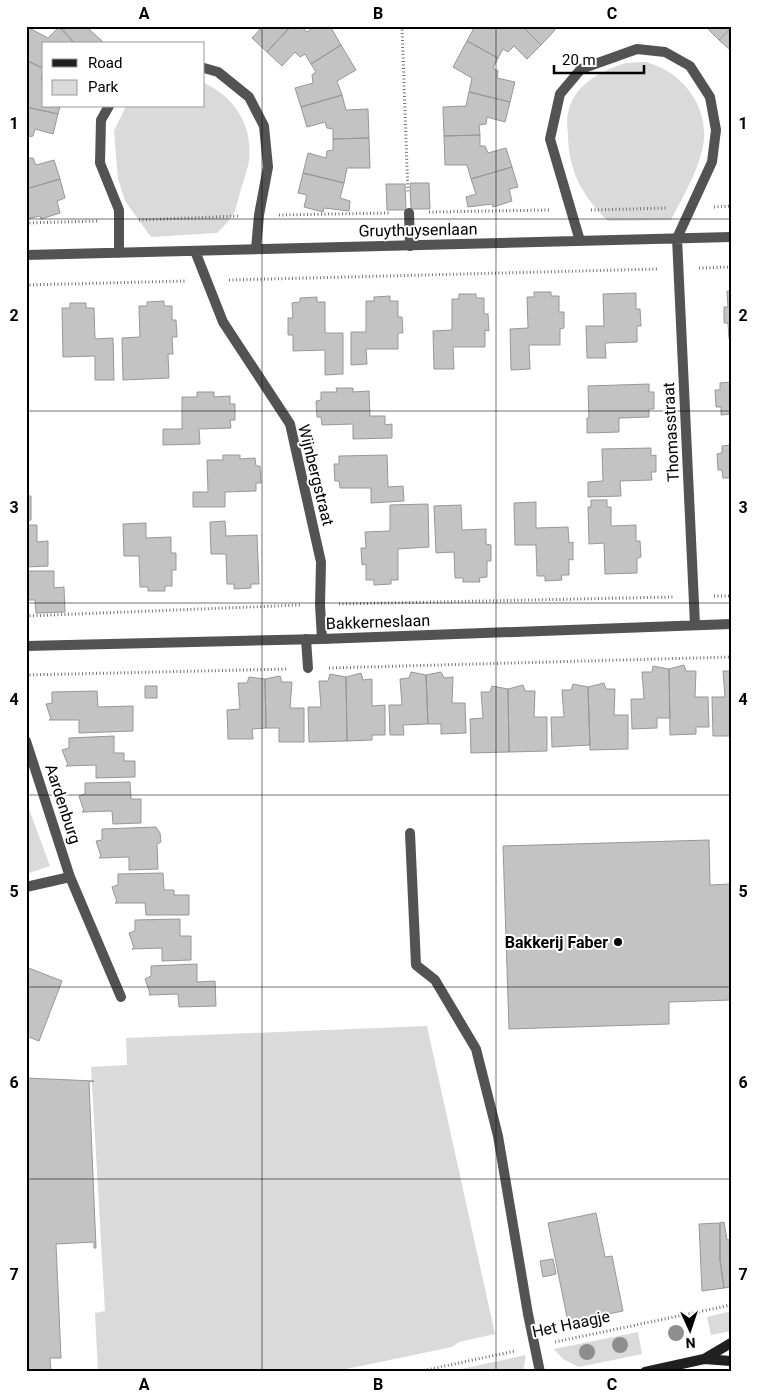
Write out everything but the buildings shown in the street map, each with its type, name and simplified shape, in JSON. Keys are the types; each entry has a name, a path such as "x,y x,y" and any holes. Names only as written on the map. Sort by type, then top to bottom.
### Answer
{"main road":[{"path":"645,1372 704,1359 731,1343"},
{"path":"704,1359 731,1362"}],"street":[{"path":"580,241 550,139 560,94 581,69 637,48 665,52 690,66 710,97 716,130 712,162 677,238"},
{"path":"205,68 218,72 249,97 264,126 268,167 258,215 256,249"},
{"path":"108,108 101,120 100,163 119,210 119,253"},
{"path":"409,213 410,246"},
{"name":"Gruythuysenlaan","path":"26,256 731,237"},
{"name":"Thomasstraat","path":"677,238 695,625"},
{"name":"Wijnbergstraat","path":"195,251 223,322 290,424 321,562 320,604 322,639"},
{"name":"Bakkerneslaan","path":"26,646 306,640 731,624"},
{"path":"306,640 308,668"},
{"name":"Aardenburg","path":"26,741 70,877 121,997"},
{"path":"410,834 416,964 435,980 476,1049 498,1136 540,1372"},
{"path":"26,887 70,877"}],"path":[{"path":"402,26 409,213"},
{"path":"26,223 258,215 731,206"},
{"path":"26,285 731,267"},
{"path":"26,616 320,604 731,596"},
{"path":"26,675 731,657"},
{"name":"Het Haagje","path":"417,1372 731,1305"}],"green space":[{"path":"626,63 649,63 673,75 692,94 702,119 704,132 701,156 690,184 671,220 608,221 591,203 579,183 571,162 567,122 571,103 576,94 598,75"},
{"path":"205,84 225,96 240,114 245,124 249,148 248,163 236,207 229,221 217,233 151,237 125,201 118,179 114,131 125,108 205,108"},
{"path":"26,801 50,866 26,874"},
{"path":"427,1026 495,1334 459,1342 452,1347 332,1372 98,1372 95,1313 105,1311 91,1067 127,1065 126,1038"},
{"path":"731,1311 731,1331 711,1335 707,1317"},
{"path":"638,1332 642,1354 579,1367 563,1359 554,1349"},
{"path":"526,1355 523,1372 447,1372"}],"place":[{"name":"Bakkerij Faber","path":"618,942"}]}
